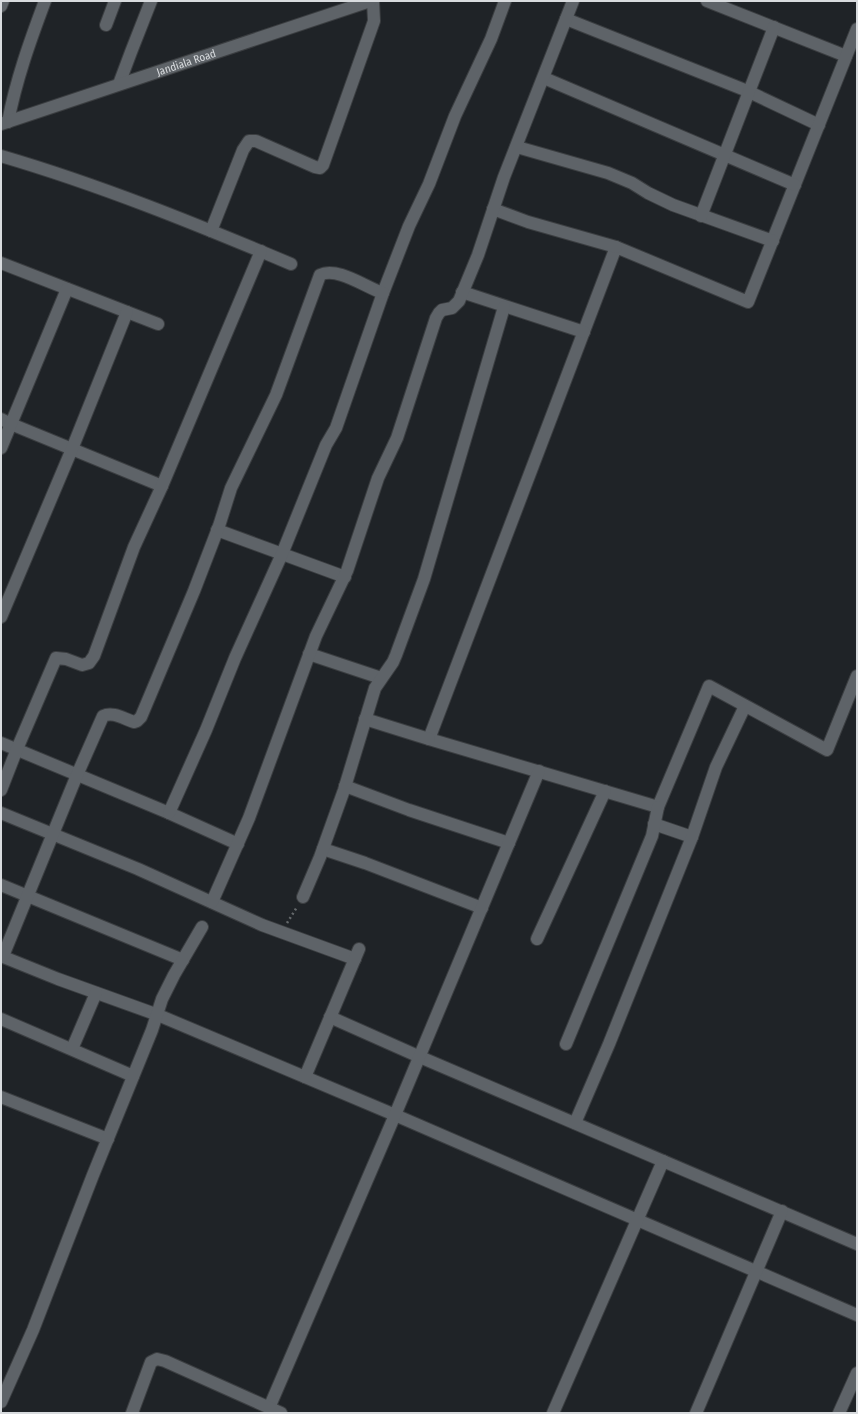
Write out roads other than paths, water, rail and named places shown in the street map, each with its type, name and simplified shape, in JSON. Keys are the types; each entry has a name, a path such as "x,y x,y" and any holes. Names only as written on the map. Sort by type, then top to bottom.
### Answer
{"street":[{"path":"1,6 3,1"},
{"path":"5,123 25,56 45,1"},
{"path":"106,25 115,1"},
{"path":"119,84 130,52 152,1"},
{"path":"211,231 243,150 249,141 251,140 315,167 320,168 323,165 374,21 371,1"},
{"name":"Jandiala Road","path":"5,123 371,1"},
{"path":"169,813 235,658 282,554 326,445 336,428 383,293 409,226 429,184 455,116 491,39 504,1"},
{"path":"212,902 238,844 309,654 344,577 378,478 397,438 436,318 442,310 452,308 459,301 478,255 493,209 573,1"},
{"path":"707,1 846,56"},
{"path":"566,19 749,92 819,125"},
{"path":"701,216 774,27"},
{"path":"493,209 528,222 616,247 748,302 857,29"},
{"path":"544,78 795,185"},
{"path":"517,147 608,173 632,183 648,193 673,205 772,241"},
{"path":"1,156 39,167 158,209 291,264"},
{"path":"429,738 616,247"},
{"path":"1,790 56,658 66,659 82,665 89,663 94,656 134,547 162,486 261,252"},
{"path":"1,263 158,324"},
{"path":"383,293 371,289 363,283 348,278 328,273 320,275 276,395 231,488 194,591 141,717 139,720 134,722 115,715 108,714 103,716 2,956 58,979 158,1015 395,1115 857,1315"},
{"path":"1,448 6,421 67,289"},
{"path":"462,292 584,332"},
{"path":"303,897 323,849 345,786 375,688 393,662 424,579 504,307"},
{"path":"1,617 72,449 127,312"},
{"path":"6,421 162,486"},
{"path":"217,530 344,577"},
{"path":"309,654 381,678"},
{"path":"566,1044 652,836 658,807 708,686 827,750 857,676"},
{"path":"575,1123 609,1044 692,837 716,767 745,706"},
{"path":"365,719 658,807"},
{"path":"1,743 169,813 238,844"},
{"path":"132,1413 151,1362 157,1359 165,1361 277,1412 395,1115 539,771"},
{"path":"345,786 409,810 509,843"},
{"path":"538,939 605,791"},
{"path":"1,813 138,869 262,925 357,954 305,1077"},
{"path":"654,824 692,837"},
{"path":"323,849 365,863 482,908"},
{"path":"1,885 183,960"},
{"path":"1,1402 34,1330 158,1015 162,999 202,927"},
{"path":"72,1049 96,993"},
{"path":"330,1017 857,1244"},
{"path":"1,1019 133,1076"},
{"path":"1,1097 108,1139"},
{"path":"553,1413 663,1161"},
{"path":"696,1413 782,1211"},
{"path":"839,1413 857,1373"}]}
